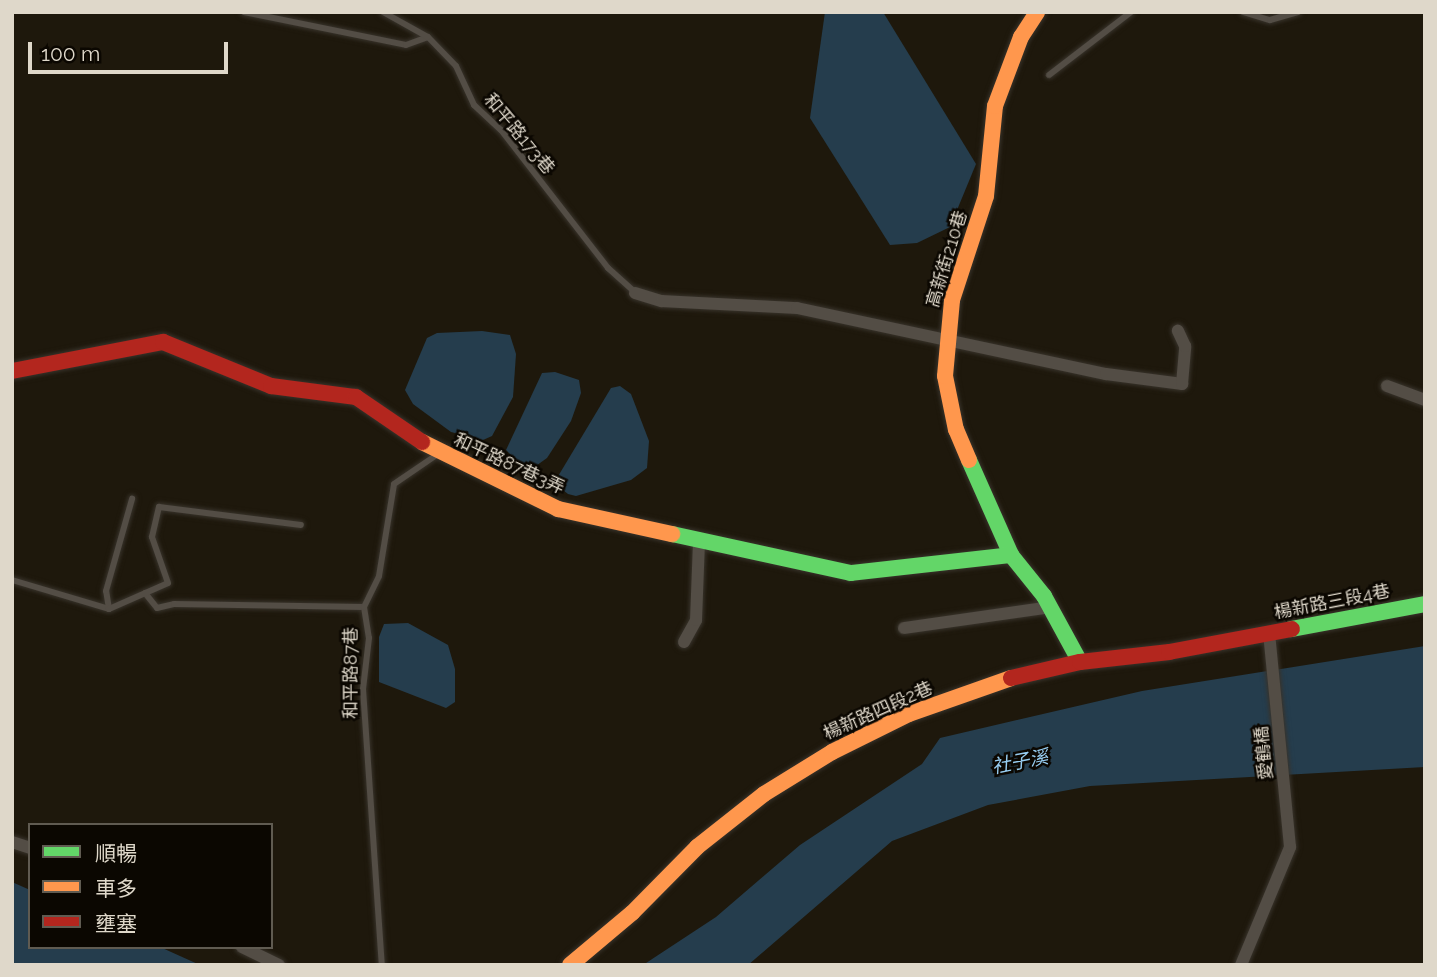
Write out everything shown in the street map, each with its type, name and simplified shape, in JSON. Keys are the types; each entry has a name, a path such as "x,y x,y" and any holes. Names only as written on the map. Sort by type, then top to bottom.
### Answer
{"street":[{"name":"高新街210巷","path":"1037,12 1021,37 995,106 986,196 952,300 946,339 945,376 956,430 1011,555 1051,607 1080,662"},
{"path":"635,293 662,301 797,307 1106,374 1182,384 1185,346 1178,331"},
{"name":"和平路87巷3弄","path":"12,370 163,342 271,386 356,397 439,453 558,509 850,573 1011,555"},
{"path":"1387,386 1425,400"},
{"path":"684,642 696,620 699,541"},
{"name":"楊新路三段4巷","path":"1274,656 1269,632 1425,604"},
{"path":"904,628 1051,607"},
{"name":"楊新路四段2巷","path":"570,965 632,913 696,847 764,794 832,752 909,714 1017,676 1080,662 1169,652 1269,632"},
{"name":"愛鶴橋","path":"1241,965 1290,847 1274,656"},
{"path":"246,949 279,965"}],"lane":[{"path":"244,12 406,45 428,37"},
{"name":"和平路173巷","path":"383,12 428,37 456,65 474,105 501,130 608,268 635,293"},
{"path":"1049,75 1131,12"},
{"path":"1243,12 1270,20 1298,12"},
{"path":"364,607 379,576 394,485 439,453"},
{"path":"109,609 106,591 132,499"},
{"path":"12,580 109,609 168,583 152,537 159,508 301,525"},
{"name":"和平路87巷","path":"145,593 157,608 174,604 364,607 369,638 363,689 382,965"}],"water":[{"path":"825,12 883,12 976,164 950,227 917,243 890,245 810,118"},
{"path":"482,331 510,335 516,354 513,397 492,436 483,440 451,432 413,404 405,390 427,338 437,333"},
{"path":"555,372 579,380 581,393 571,421 547,458 533,468 522,466 506,450 542,373"},
{"path":"620,386 631,394 649,441 647,468 631,480 576,496 568,494 554,483 611,388"},
{"path":"408,623 448,645 455,669 455,702 446,708 379,682 379,637 384,624"},
{"name":"社子溪","path":"1425,646 1425,767 1090,786 988,805 892,841 748,965 643,965 716,917 800,845 922,764 940,738 1142,691"},
{"path":"12,882 28,889 28,949 164,949 200,965 12,965"}],"traffic: fast":[{"path":"969,460 1011,555 1044,596 1080,662"},
{"path":"672,534 851,573 1011,555"},
{"path":"1292,629 1425,604"}],"traffic: slow":[{"path":"969,460 956,430 945,376 952,300 986,196 995,106 1021,37 1037,12"},
{"path":"422,442 558,509 672,534"},
{"path":"570,965 632,913 697,847 764,794 832,752 909,714 1011,678"}],"traffic: jam":[{"path":"12,371 163,342 271,386 356,397 422,442"},
{"path":"1011,678 1080,662 1169,652 1292,629"}]}
